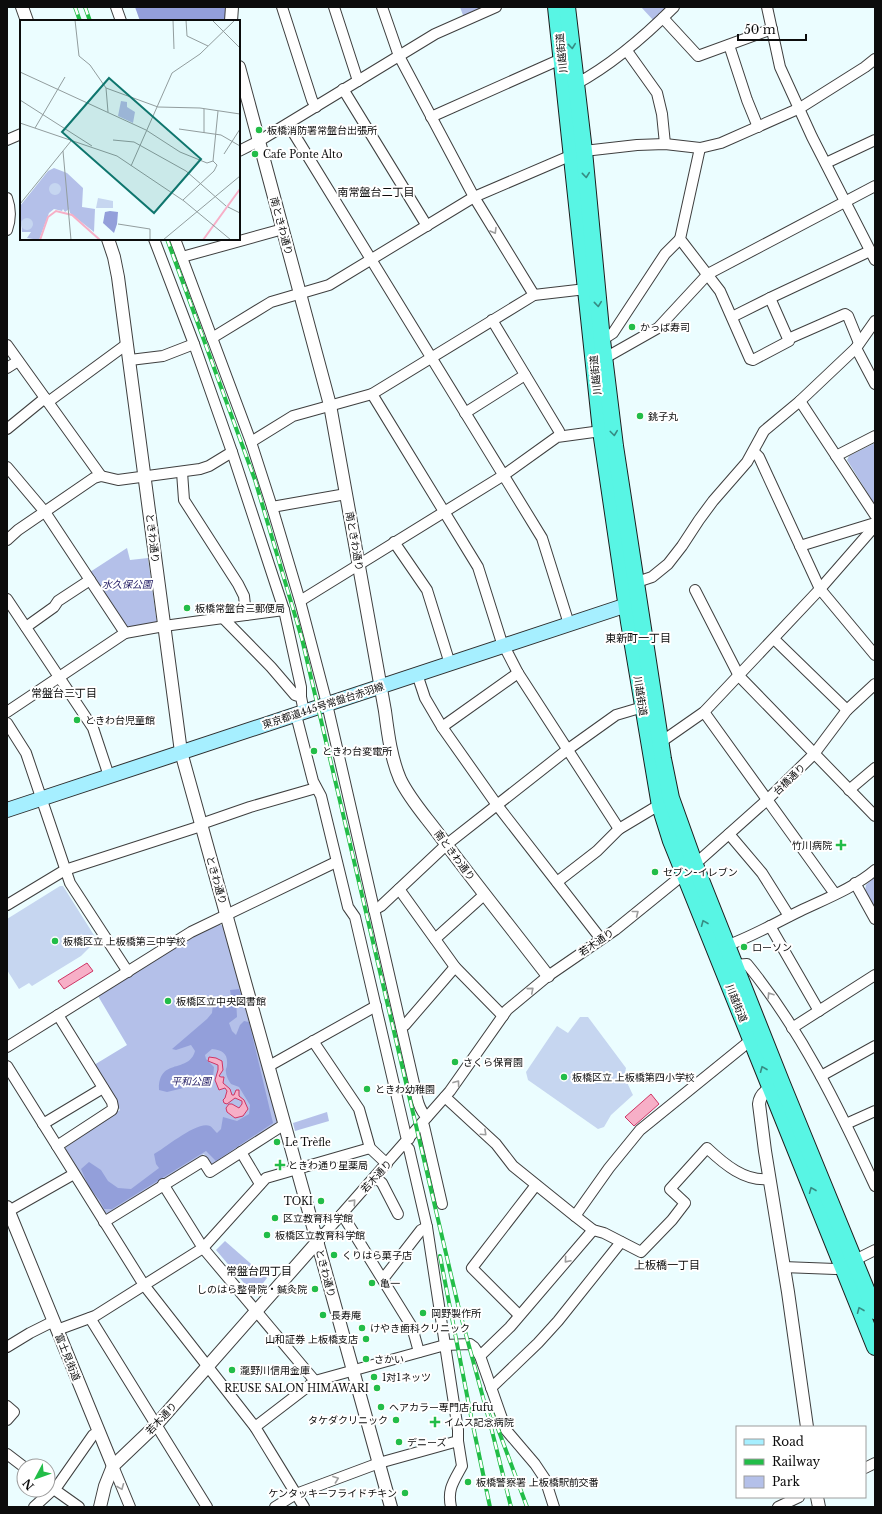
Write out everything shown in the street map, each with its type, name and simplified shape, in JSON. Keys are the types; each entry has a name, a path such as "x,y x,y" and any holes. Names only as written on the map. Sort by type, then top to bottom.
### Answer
{"highway":[{"name":"川越街道","path":"556,7 561,59 578,153 605,358 616,446 630,584"},
{"name":"川越街道","path":"567,7 576,84 578,153 586,289 601,431 633,603 671,798 690,870 721,948 751,1040 776,1086"},
{"name":"川越街道","path":"633,603 643,707 660,806 671,841 690,870"},
{"name":"川越街道","path":"721,948 734,965 776,1086 849,1264 875,1347"},
{"name":"川越街道","path":"849,1264 875,1311"}],"main road":[{"name":"東京都道445号常盤台赤羽線","path":"7,810 633,603"}],"street":[{"path":"22,7 28,20"},
{"path":"116,7 121,20"},
{"path":"231,20 232,7"},
{"path":"282,7 312,100 316,106"},
{"path":"334,7 358,80"},
{"path":"382,7 399,56 431,117 474,197 534,295"},
{"path":"240,150 288,124 343,89 436,34 496,7"},
{"path":"576,84 627,51 674,7"},
{"path":"732,318 770,298 872,255 812,137 780,67 767,7"},
{"path":"663,18 698,56 772,29"},
{"path":"728,45 758,127"},
{"path":"627,51 657,93 662,114 665,144"},
{"path":"431,117 561,59"},
{"path":"212,338 271,302 329,285 474,197 578,153 637,145 665,144 700,148 721,143 800,108 874,65"},
{"name":"南ときわ通り","path":"240,71 330,405 381,686 388,737 395,764 409,795 548,976"},
{"path":"343,89 427,226"},
{"path":"288,124 542,538 569,624"},
{"path":"7,140 20,134"},
{"path":"826,163 875,140"},
{"path":"602,340 613,333 665,254 680,239 700,148"},
{"path":"605,358 658,328 708,274 875,186"},
{"path":"7,198 11,208 10,222 7,230"},
{"path":"182,257 283,229"},
{"path":"680,239 720,291 750,359 753,360 787,343 789,341 788,339 845,314 848,316 858,345 875,384"},
{"name":"ときわ通り","path":"108,240 118,277 130,360 181,752 392,1507"},
{"path":"154,240 194,344 232,452 284,610 301,687 300,713 313,781 321,796 348,906 355,917 406,1136 406,1142 409,1149 427,1227 458,1430 458,1441 462,1466 450,1486 449,1497 451,1507"},
{"path":"175,240 251,442 300,601 327,704 401,1026 423,1114 424,1126 442,1204"},
{"path":"251,442 293,416 372,394 534,295 586,289"},
{"path":"770,298 788,339"},
{"path":"492,320 559,431 560,436"},
{"path":"630,584 652,577 668,564 699,520 747,462 754,452 764,431 800,401 858,345 875,321"},
{"path":"7,429 127,344"},
{"path":"130,360 163,356 194,344"},
{"path":"7,345 101,476"},
{"path":"7,368 18,361"},
{"path":"465,413 525,375"},
{"path":"372,394 478,566 504,646 518,673 619,829"},
{"path":"800,401 875,515"},
{"path":"300,601 504,475 557,437 601,431"},
{"path":"836,456 875,436"},
{"path":"7,540 18,530 94,478 101,476 118,480 200,469 209,466 232,452"},
{"path":"754,452 759,457 820,589 875,655"},
{"path":"7,467 45,512 125,633"},
{"path":"182,472 184,500 238,584 244,596 246,615"},
{"path":"272,507 346,494"},
{"path":"800,546 875,523"},
{"path":"661,742 704,712 820,589 875,526"},
{"path":"394,542 427,590 450,664"},
{"path":"26,627 54,607 58,601 90,580"},
{"path":"695,590 738,676 875,816"},
{"path":"7,599 93,728 109,776"},
{"path":"7,712 125,633 164,626 284,610"},
{"path":"223,618 271,667 295,695 301,697"},
{"path":"774,639 847,710"},
{"path":"442,726 518,673"},
{"path":"417,674 425,698 442,726 497,805 601,939"},
{"name":"台橋通り","path":"690,870 767,800 814,754 847,710 875,684"},
{"path":"374,910 381,906 446,845 567,750 616,714 643,707"},
{"path":"704,712 836,894"},
{"path":"7,723 26,753 70,883 128,972"},
{"path":"849,790 875,768"},
{"path":"7,906 65,870 201,825 250,807 316,788"},
{"path":"558,882 597,851 619,829 660,806"},
{"path":"729,834 762,873 789,916"},
{"path":"7,1047 191,932 336,862"},
{"name":"若木通り","path":"100,1507 113,1466 156,1425 446,1097 507,1010 548,976 615,930 690,870"},
{"path":"721,948 740,941 836,894 875,870"},
{"path":"855,883 875,919"},
{"path":"399,889 455,967 503,1016"},
{"path":"435,939 485,894"},
{"path":"770,926 819,1011"},
{"path":"734,965 747,964 765,987 792,1028 821,1076 846,1124 875,1186"},
{"path":"401,1026 405,1025 455,967"},
{"path":"792,1028 875,976"},
{"path":"269,1066 376,1006"},
{"path":"57,1146 112,1110 113,1107 112,1102 58,1015"},
{"path":"575,1216 609,1168 640,1130 751,1040"},
{"path":"313,1041 359,1109 370,1148 387,1164"},
{"path":"821,1076 875,1046"},
{"path":"7,1066 144,1285 255,1427 304,1507"},
{"path":"776,1086 764,1093 759,1100 769,1180 788,1292 807,1426"},
{"path":"43,1124 103,1088"},
{"path":"446,1097 496,1144 514,1166 575,1216 593,1230 604,1233 641,1252 672,1220 685,1203 670,1190 707,1148 724,1164 747,1176 759,1180 769,1180"},
{"path":"846,1124 875,1111"},
{"path":"104,1222 163,1184 203,1161 210,1172 285,1124"},
{"path":"7,1347 30,1333 90,1318 203,1248 266,1178 370,1148"},
{"path":"241,1152 260,1184"},
{"path":"8,1210 74,1174"},
{"path":"376,1177 382,1183 398,1214"},
{"path":"163,1184 203,1248 316,1381"},
{"path":"519,1315 472,1268 536,1184"},
{"name":"富士見街道","path":"8,1210 130,1507"},
{"path":"342,1214 412,1327 419,1352"},
{"path":"383,1278 421,1230 427,1227"},
{"path":"480,1356 510,1327 593,1230"},
{"path":"492,1388 558,1322 621,1242"},
{"path":"783,1267 835,1269 849,1264 875,1250"},
{"path":"90,1318 207,1507"},
{"path":"255,1427 316,1381 445,1345 470,1344 480,1356 506,1430 535,1464 545,1479 554,1507"},
{"path":"7,1406 14,1412 7,1420"},
{"path":"56,1486 58,1485 93,1435 99,1432"},
{"path":"275,1507 296,1494 379,1463 458,1441"},
{"path":"7,1454 16,1461"},
{"path":"866,1468 875,1463"},
{"path":"56,1493 65,1503 79,1507"},
{"path":"34,1507 41,1498"},
{"path":"778,1507 798,1498"}],"green space":[{"path":"135,7 228,7 228,20 140,20"},
{"path":"460,7 487,7 464,18"},
{"path":"641,7 669,7 654,21"},
{"path":"875,443 875,505 847,460 849,456"},
{"name":"水久保公園","path":"127,548 130,560 148,558 157,624 129,627 125,625 90,572"},
{"path":"875,876 875,908 865,891 866,885"},
{"name":"平和公園","path":"219,924 223,926 278,1120 275,1124 214,1164 210,1164 204,1154 109,1213 104,1213 66,1151 66,1147 120,1110 94,1065 127,1045 98,996 194,936"},
{"path":"239,989 242,997 236,999 237,1017 229,1023 232,1031 236,1035 240,1025 244,1021 249,1022 273,1123 216,1161 206,1151 112,1209 104,1209 100,1201 89,1187 81,1169 89,1162 101,1170 108,1181 118,1188 131,1189 159,1168 156,1164 154,1154 182,1136 198,1127 205,1125 213,1128 217,1133 221,1129 223,1117 237,1121 249,1114 250,1105 239,1087 231,1084 229,1081 226,1071 227,1058 224,1053 219,1050 212,1049 205,1055 206,1059 214,1067 213,1078 208,1082 167,1092 159,1090 160,1080 163,1073 168,1069 187,1062 192,1058 195,1051 191,1045 176,1050 172,1049 207,1019 212,1013 213,1004 222,1002 231,996 230,990"},
{"path":"327,1112 329,1121 295,1131 293,1123"},
{"path":"225,1241 267,1278 254,1295 216,1250"}],"shaded area":[{"path":"60,886 63,886 97,940 81,956 32,986 29,983 19,989 7,970 7,919"},
{"path":"87,963 93,971 64,989 58,981"},
{"path":"580,1017 588,1017 626,1068 626,1078 633,1095 611,1115 604,1127 598,1129 528,1080 526,1072 557,1026 568,1033"},
{"path":"209,1057 222,1061 223,1070 219,1076 224,1077 223,1083 230,1089 232,1095 234,1095 236,1090 239,1090 239,1096 244,1100 248,1109 243,1116 235,1118 227,1112 226,1108 229,1104 239,1108 242,1101 235,1098 227,1104 224,1103 223,1100 227,1091 225,1088 219,1090 215,1080 218,1065 208,1061"},
{"path":"651,1094 659,1104 634,1126 625,1117"}],"railway":[{"path":"75,7 80,20"},
{"path":"85,7 90,20"},
{"path":"167,240 255,480 302,639 459,1309 511,1507"},
{"path":"440,1256 490,1507"},
{"path":"491,1410 527,1507"}],"place":[{"name":"板橋消防署常盤台出張所","path":"259,130"},
{"name":"Cafe Ponte Alto","path":"255,154"},
{"name":"かっぱ寿司","path":"632,327"},
{"name":"銚子丸","path":"640,416"},
{"name":"板橋常盤台三郵便局","path":"187,608"},
{"name":"ときわ台児童館","path":"77,720"},
{"name":"ときわ台変電所","path":"314,751"},
{"name":"竹川病院","path":"841,845"},
{"name":"セブン-イレブン","path":"655,872"},
{"name":"板橋区立 上板橋第三中学校","path":"55,941"},
{"name":"ローソン","path":"744,947"},
{"name":"板橋区立中央図書館","path":"168,1001"},
{"name":"さくら保育園","path":"455,1062"},
{"name":"板橋区立 上板橋第四小学校","path":"564,1077"},
{"name":"ときわ幼稚園","path":"367,1089"},
{"name":"Le Trèfle","path":"277,1142"},
{"name":"ときわ通り星薬局","path":"280,1165"},
{"name":"TOKI","path":"321,1201"},
{"name":"区立教育科学館","path":"275,1218"},
{"name":"板橋区立教育科学館","path":"267,1235"},
{"name":"くりはら菓子店","path":"334,1255"},
{"name":"亀一","path":"372,1283"},
{"name":"しのはら整骨院・鍼灸院","path":"315,1289"},
{"name":"岡野製作所","path":"423,1313"},
{"name":"長寿庵","path":"323,1315"},
{"name":"けやき歯科クリニック","path":"362,1328"},
{"name":"山和証券 上板橋支店","path":"366,1339"},
{"name":"さかい","path":"366,1359"},
{"name":"瀧野川信用金庫","path":"232,1370"},
{"name":"1対1ネッツ","path":"374,1377"},
{"name":"REUSE SALON HIMAWARI","path":"377,1388"},
{"name":"ヘアカラー専門店 fufu","path":"381,1407"},
{"name":"タケダクリニック","path":"396,1420"},
{"name":"イムス記念病院","path":"435,1422"},
{"name":"デニーズ","path":"399,1442"},
{"name":"板橋警察署 上板橋駅前交番","path":"468,1482"},
{"name":"ケンタッキーフライドチキン","path":"405,1493"}],"district":[{"name":"南常盤台二丁目","path":"376,192"},
{"name":"東新町一丁目","path":"638,638"},
{"name":"常盤台三丁目","path":"64,693"},
{"name":"上板橋一丁目","path":"667,1265"},
{"name":"常盤台四丁目","path":"259,1271"}]}
